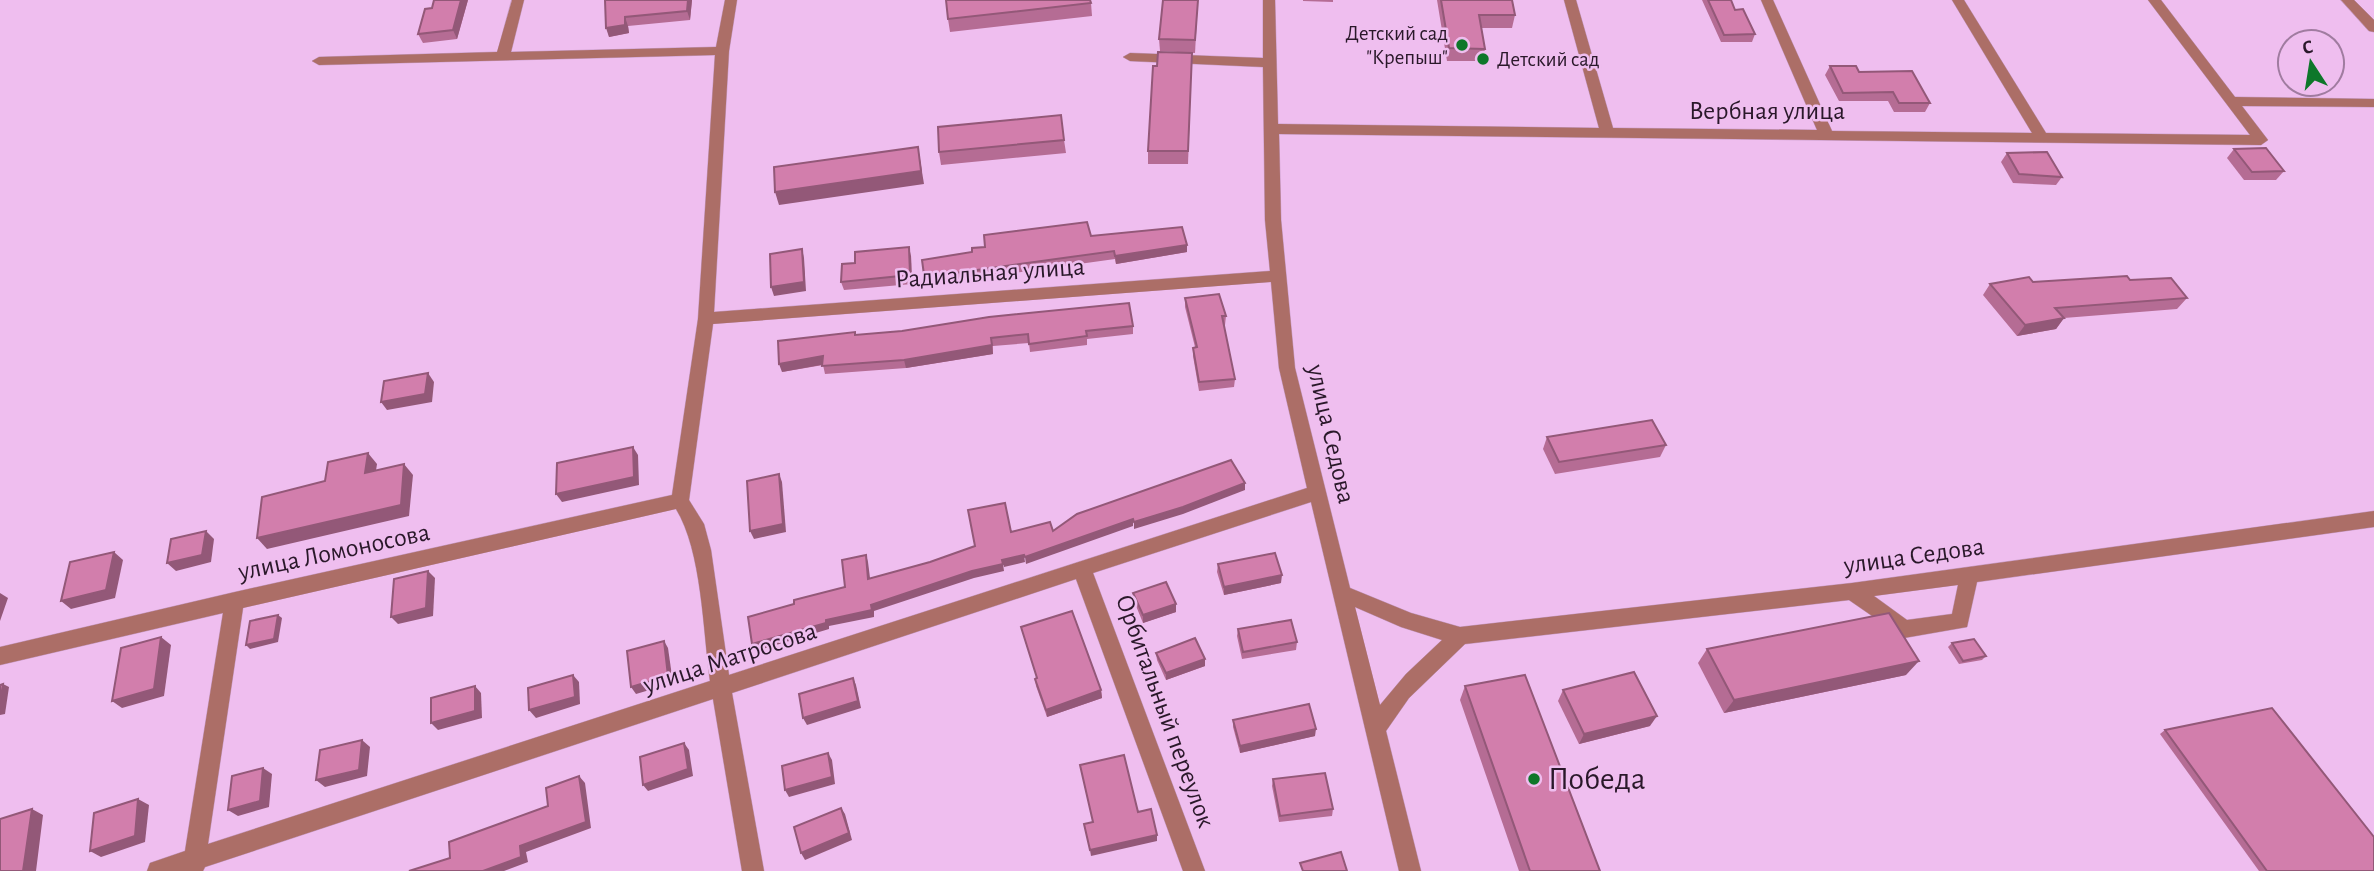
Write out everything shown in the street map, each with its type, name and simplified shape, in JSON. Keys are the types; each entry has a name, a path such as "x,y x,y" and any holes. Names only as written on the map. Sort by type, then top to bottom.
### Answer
{"street":[{"path":"503,56 518,0"},
{"name":"улица Седова","path":"1269,0 1273,220 1287,368 1410,871"},
{"path":"1570,0 1608,134"},
{"path":"1767,0 1827,136"},
{"path":"1958,0 2042,138"},
{"path":"2154,0 2231,100 2374,103"},
{"path":"2347,0 2374,28"},
{"path":"735,1 722,51 706,319 680,501 695,524 702,550 721,689 753,871"},
{"path":"319,61 722,51"},
{"path":"1130,57 1272,63"},
{"name":"Вербная улица","path":"1273,129 2261,140 2231,100"},
{"name":"Радиальная улица","path":"706,319 1277,276"},
{"name":"улица Матросова","path":"158,871 195,864 1317,492"},
{"name":"улица Ломоносова","path":"0,656 235,600 472,550 680,501"},
{"name":"улица Седова","path":"1460,636 1852,591 2374,519"},
{"name":"Орбитальный переулок","path":"1083,571 1194,871"},
{"path":"1852,591 1905,629 1960,621 1969,575"},
{"path":"1342,593 1408,621 1460,636"},
{"path":"195,864 235,600"},
{"path":"1375,731 1383,715 1412,681 1460,636"}],"building":[{"path":"434,0 461,0 453,30 418,34 425,9 432,8"},
{"path":"605,0 688,0 687,11 625,17 625,25 606,28"},
{"path":"946,0 1090,0 1091,3 948,19"},
{"path":"1163,0 1198,0 1195,40 1159,39"},
{"name":"Детский сад \"Крепыш\"","path":"1441,0 1512,0 1515,15 1479,15 1485,49 1449,48"},
{"path":"1708,0 1731,0 1735,10 1743,9 1755,34 1724,35"},
{"path":"1158,52 1192,53 1188,151 1148,151 1153,66 1157,66"},
{"path":"1830,66 1856,66 1859,72 1912,71 1930,103 1899,103 1893,92 1843,93"},
{"path":"1061,115 1064,140 939,152 938,127"},
{"path":"918,147 921,171 775,192 774,167"},
{"path":"2266,148 2284,171 2252,172 2234,149"},
{"path":"2047,152 2062,177 2019,174 2007,153"},
{"path":"1087,222 1091,236 1182,227 1187,245 1115,256 1114,251 934,276 924,275 922,260 972,252 972,248 985,247 984,235"},
{"path":"909,247 910,275 841,282 842,264 855,263 855,252"},
{"path":"802,249 804,282 771,287 770,254"},
{"path":"2127,276 2130,280 2171,278 2187,298 2055,308 2064,318 2025,325 1990,284 2029,277 2033,282"},
{"path":"1219,294 1226,316 1222,316 1235,379 1199,382 1193,348 1197,347 1185,298"},
{"path":"1129,303 1133,326 1086,331 1087,336 1029,344 1028,334 991,338 992,345 904,360 822,366 823,356 779,364 778,341 855,332 855,335 902,331 989,317"},
{"path":"428,373 425,394 381,402 384,381"},
{"path":"1652,420 1666,445 1559,462 1547,437"},
{"path":"633,447 634,477 556,494 557,463"},
{"path":"368,453 365,473 404,464 401,505 257,538 262,497 325,481 328,462"},
{"path":"1231,460 1245,483 1183,507 1134,522 1133,519 1025,557 1024,555 1002,560 1003,564 972,571 871,605 872,610 826,620 826,623 752,644 748,617 794,604 794,600 845,587 842,560 866,555 868,579 975,546 968,510 1005,503 1011,532 1050,522 1053,531 1077,514"},
{"path":"779,474 783,524 750,531 747,481"},
{"path":"206,531 202,555 167,563 171,539"},
{"path":"114,552 106,590 61,601 70,562"},
{"path":"1275,553 1282,575 1224,587 1218,564"},
{"path":"428,571 426,608 391,617 394,579"},
{"path":"1166,582 1176,604 1143,615 1133,593"},
{"path":"1072,611 1101,690 1046,710 1021,627"},
{"path":"1889,613 1919,661 1734,700 1707,649"},
{"path":"278,615 274,639 246,645 250,621"},
{"path":"1291,620 1297,642 1243,652 1238,629"},
{"path":"161,637 154,689 112,701 121,648"},
{"path":"1195,638 1205,659 1166,673 1156,653"},
{"path":"1974,639 1986,656 1963,661 1952,643"},
{"path":"664,641 668,676 631,687 627,651"},
{"path":"1634,672 1657,716 1584,734 1563,690"},
{"path":"573,675 575,697 529,710 528,688"},
{"path":"1525,675 1600,871 1530,871 1465,686"},
{"path":"853,678 858,701 803,718 799,694"},
{"path":"475,686 475,711 431,723 431,698"},
{"path":"1309,704 1316,729 1240,746 1233,720"},
{"path":"2272,708 2374,837 2374,871 2267,871 2165,730"},
{"path":"362,740 359,770 316,780 320,750"},
{"path":"684,743 688,769 643,785 640,757"},
{"path":"828,753 832,777 785,790 782,766"},
{"path":"1124,755 1138,812 1151,809 1157,835 1090,850 1084,824 1093,822 1080,765"},
{"path":"263,768 260,801 228,810 232,776"},
{"path":"1325,773 1333,809 1280,816 1273,779"},
{"path":"579,776 586,822 520,846 521,857 483,871 409,871 450,858 449,842 548,806 546,788"},
{"path":"138,799 135,836 90,851 94,813"},
{"path":"841,808 849,833 801,853 794,827"},
{"path":"32,809 23,871 0,871 0,819"},
{"path":"1341,852 1347,871 1303,871 1300,863"}],"place":[{"name":"Детский сад \"Крепыш\"","path":"1462,45"},
{"name":"Детский сад","path":"1483,59"},
{"name":"Победа","path":"1534,779"}]}
